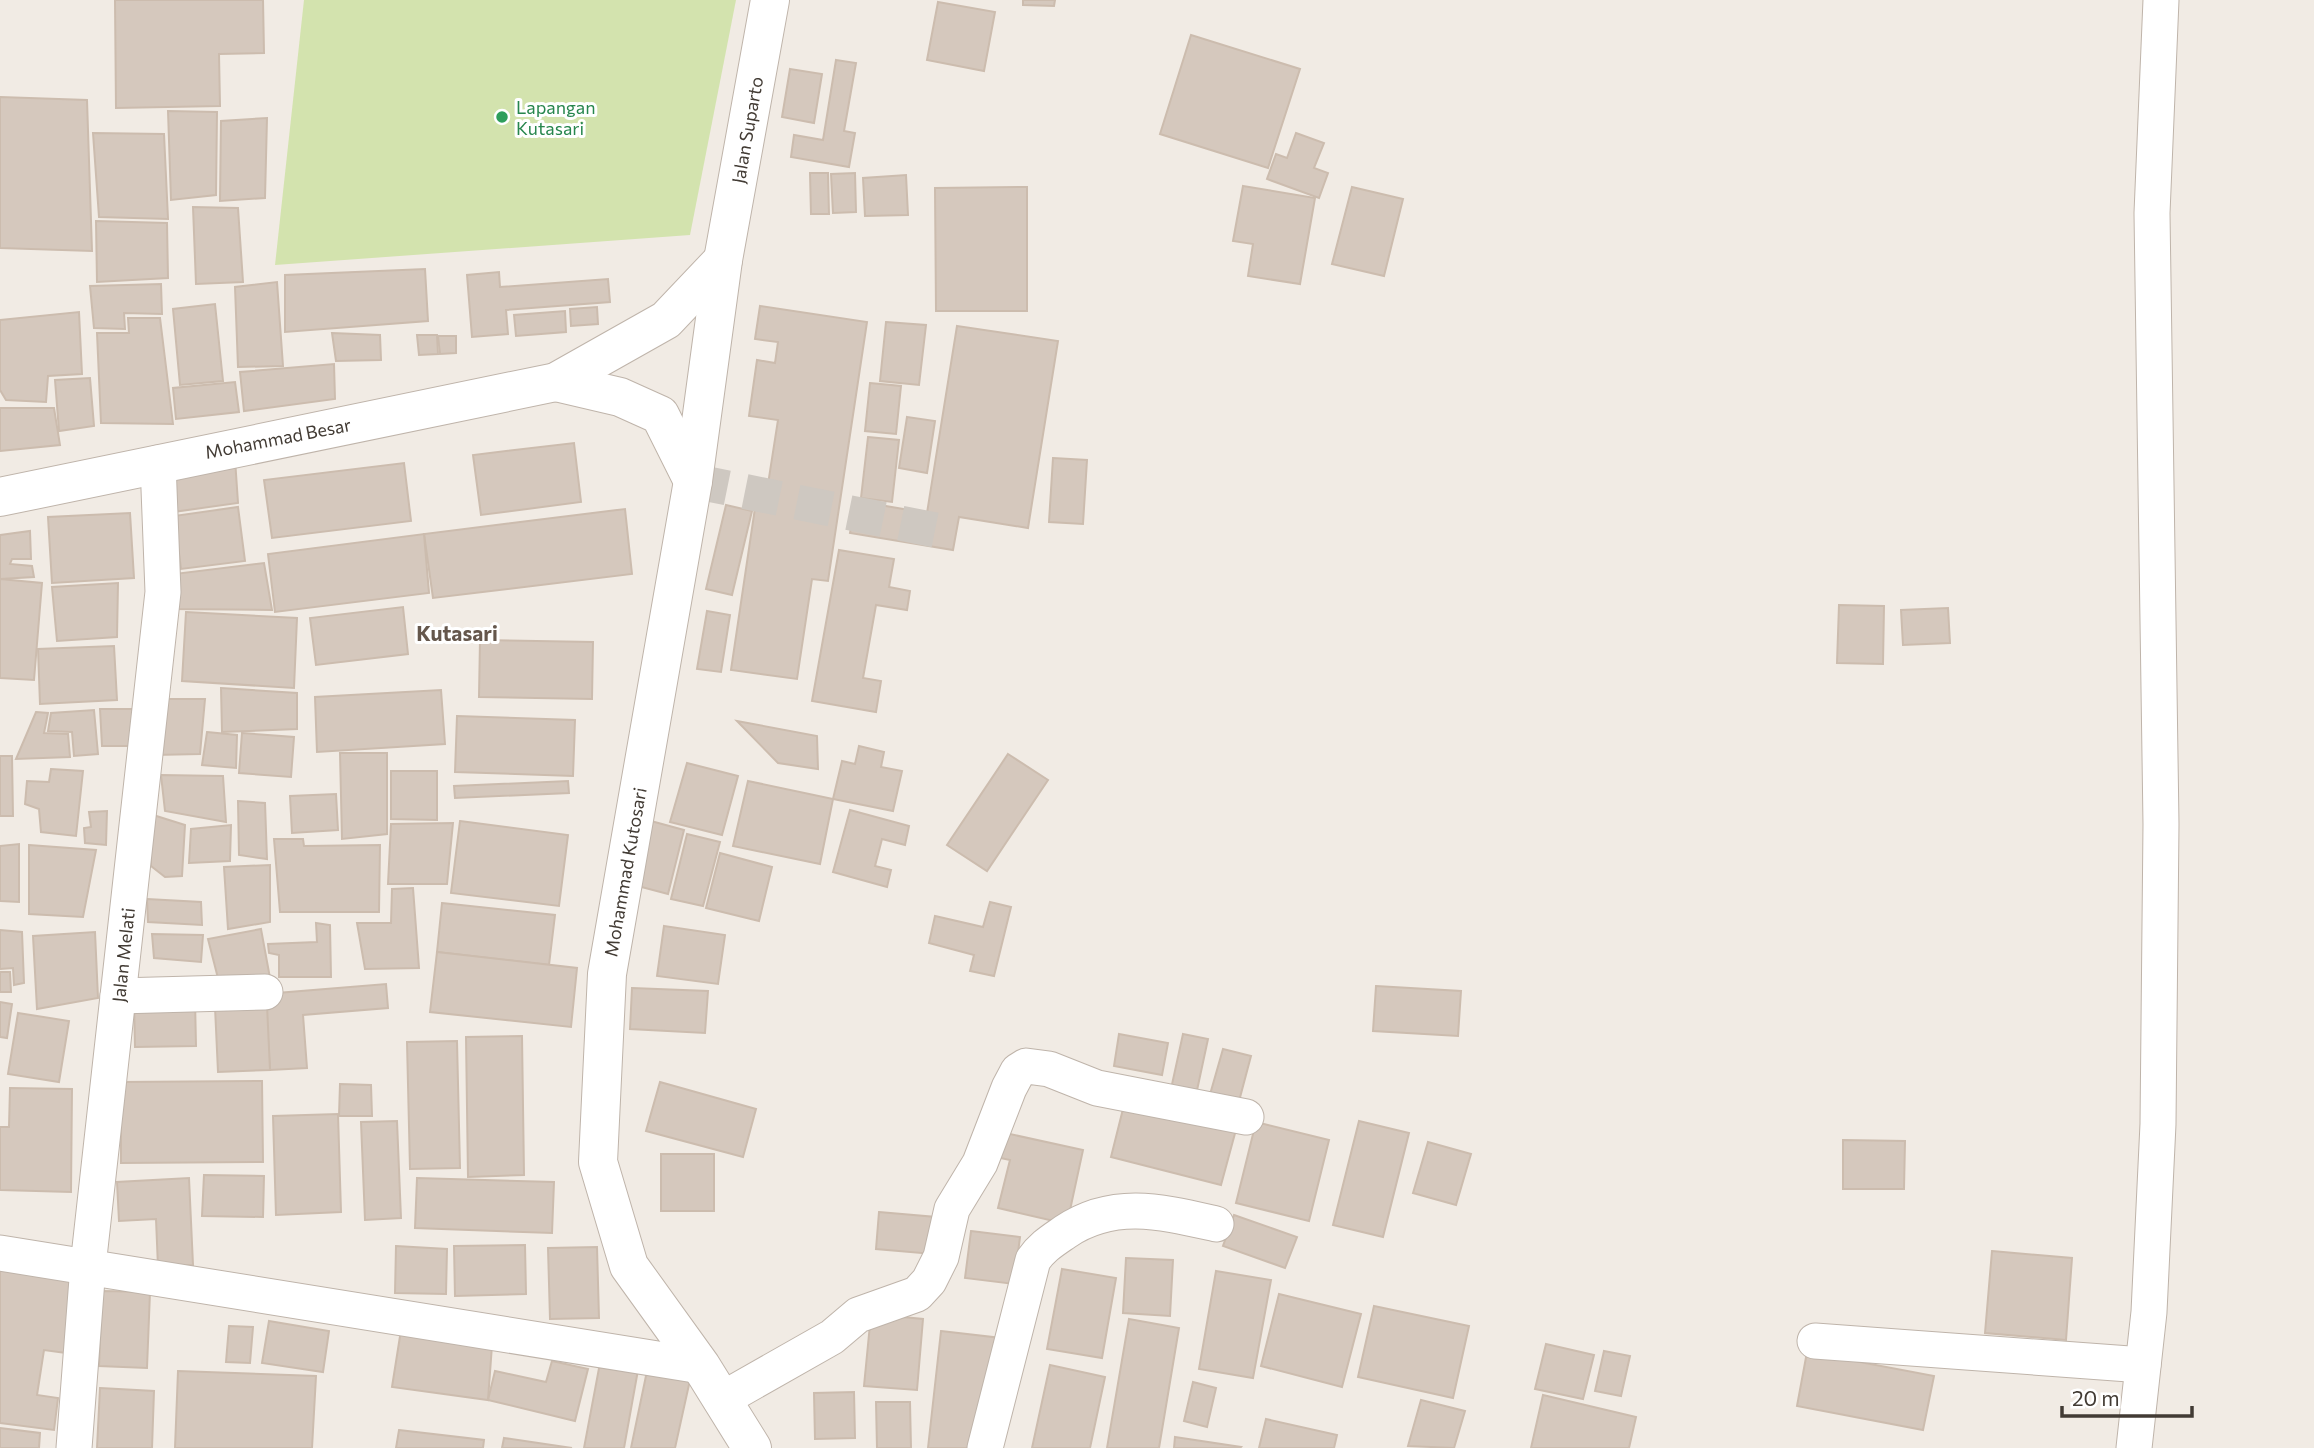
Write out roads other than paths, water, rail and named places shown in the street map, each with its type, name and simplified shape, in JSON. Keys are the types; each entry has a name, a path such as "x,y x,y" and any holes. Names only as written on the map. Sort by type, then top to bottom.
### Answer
{"street":[{"name":"Jalan Suparto","path":"723,260 770,0"},
{"path":"2134,1448 2149,1312 2158,1124 2161,824 2152,213 2161,0"},
{"path":"556,382 666,320 723,260"},
{"name":"Mohammad Kutosari","path":"723,260 693,481 607,974 598,1162 629,1266 701,1366 752,1448"},
{"path":"556,382 620,397 660,415 693,481"},
{"name":"Mohammad Besar","path":"0,496 556,382"},
{"name":"Jalan Melati","path":"74,1448 88,1266 163,592 158,463"},
{"path":"118,996 265,992"},
{"path":"721,1400 832,1337 858,1315 917,1294 929,1281 941,1257 952,1209 980,1163 1009,1088 1018,1071 1026,1066 1049,1069 1097,1088 1246,1117"},
{"path":"985,1448 1033,1260 1040,1250 1089,1218 1129,1209 1153,1210 1216,1224"},
{"path":"0,1254 701,1366"},
{"path":"1815,1341 2143,1366"}],"tunnel":[{"path":"693,481 940,531"}],"place":[{"name":"Lapangan Kutasari","path":"502,117"}],"district":[{"name":"Kutasari","path":"457,632"}]}
